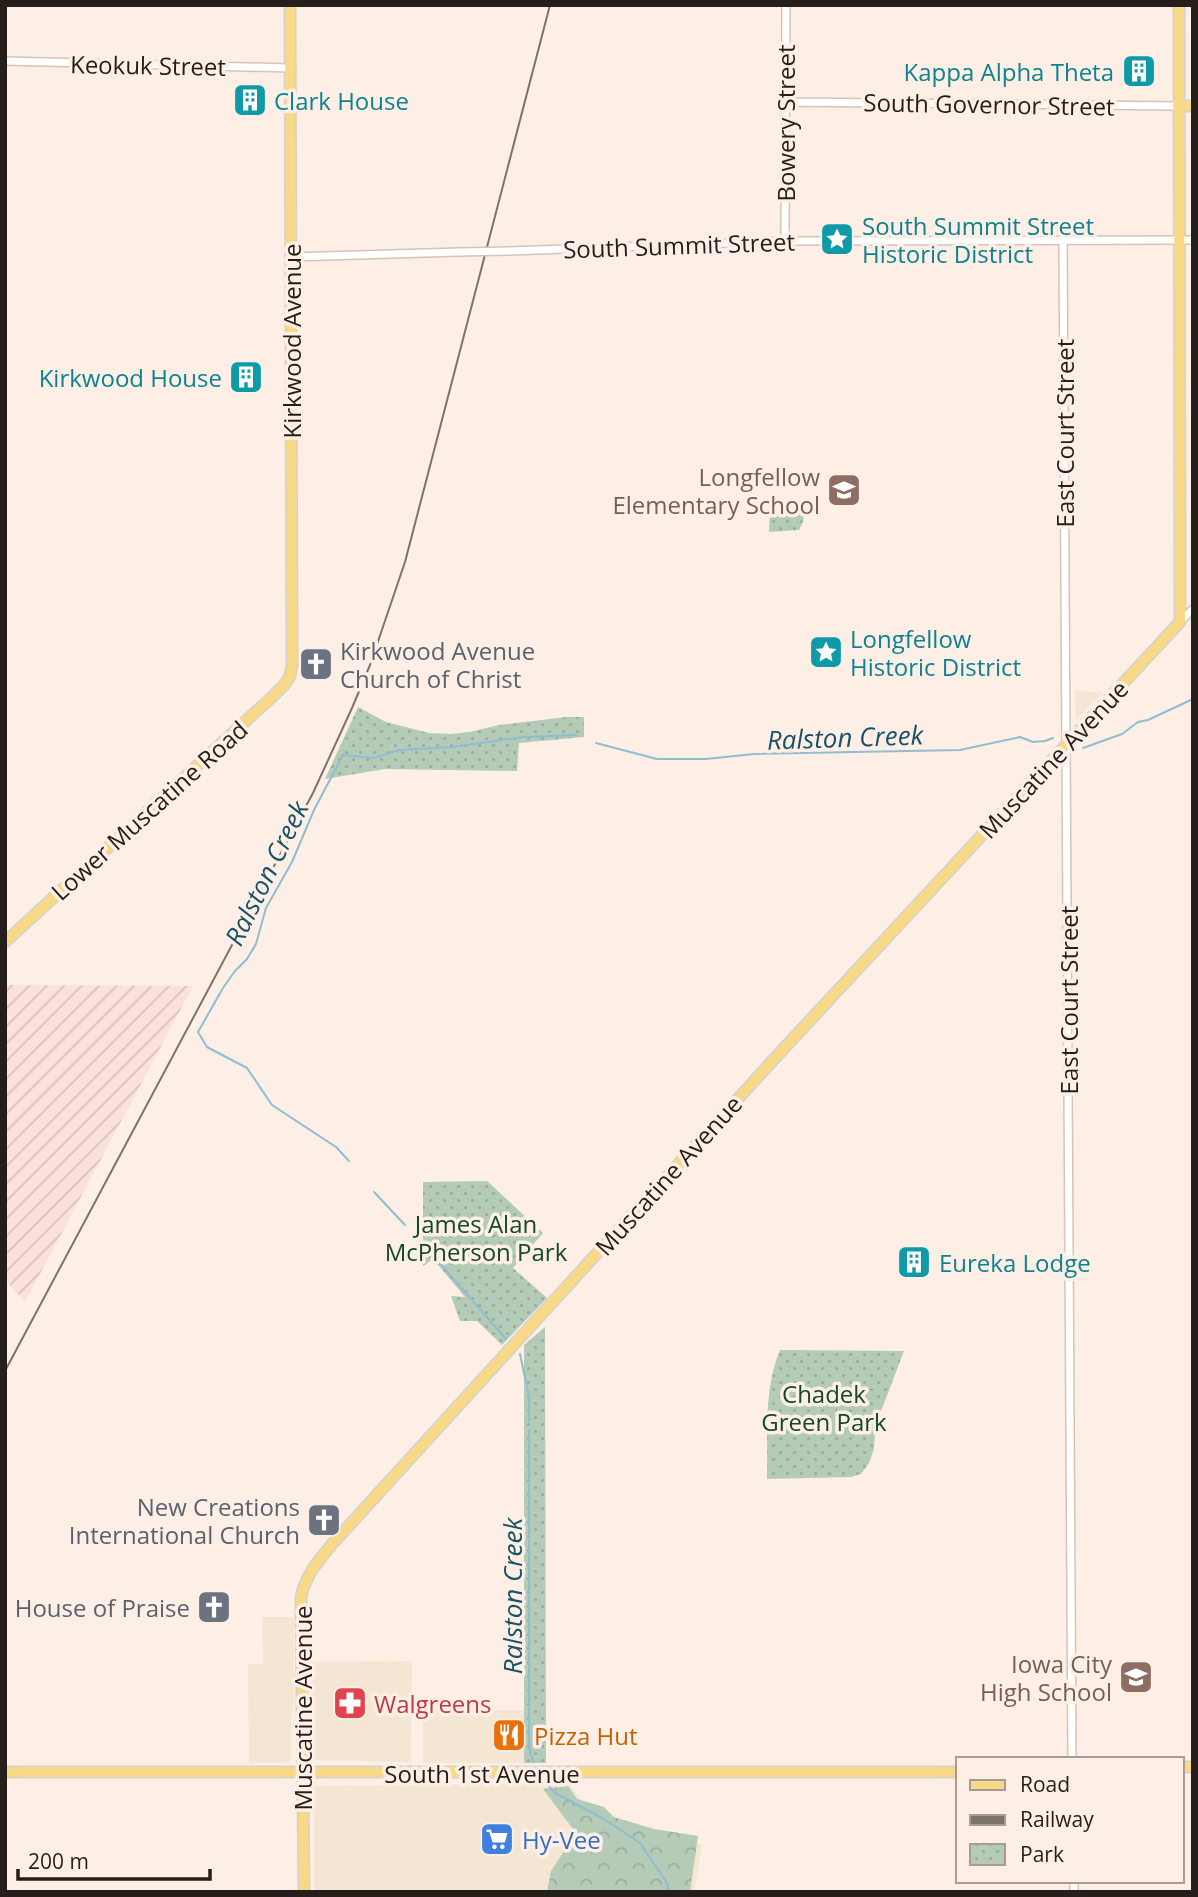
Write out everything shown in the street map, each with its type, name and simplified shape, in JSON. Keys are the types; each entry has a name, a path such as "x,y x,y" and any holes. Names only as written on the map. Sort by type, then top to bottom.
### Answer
{"main road":[{"name":"Kirkwood Avenue","path":"290,5 290,676"},
{"path":"1179,5 1180,622"},
{"name":"South Governor Street","path":"1178,106 1193,106"},
{"name":"Muscatine Avenue","path":"304,1892 301,1598 306,1580 317,1562 775,1058 1180,622"},
{"name":"Lower Muscatine Road","path":"5,942 272,697 290,676"},
{"name":"South 1st Avenue","path":"5,1772 956,1772"}],"street":[{"name":"Bowery Street","path":"785,241 786,5"},
{"name":"Keokuk Street","path":"5,61 290,68"},
{"name":"South Governor Street","path":"786,102 1178,106"},
{"name":"South Summit Street","path":"291,257 785,241 1193,240"},
{"name":"East Court Street","path":"1063,241 1072,1757"},
{"name":"Muscatine Avenue","path":"1180,622 1193,609"}],"shaded area":[{"path":"1075,691 1103,692 1076,720"},
{"path":"5,985 193,986 25,1302 5,1280"},
{"path":"262,1617 294,1617 294,1700 291,1757 287,1763 249,1763 248,1664 263,1664"},
{"path":"412,1661 411,1762 313,1760 311,1662"},
{"path":"423,1710 524,1710 524,1763 423,1763"},
{"path":"570,1785 605,1831 702,1844 694,1892 314,1892 314,1786"}],"green space":[{"path":"770,510 805,510 799,530 769,532"},
{"path":"358,707 386,722 429,733 451,734 499,725 584,717 584,737 519,743 517,771 385,769 325,779"},
{"name":"James Alan McPherson Park","path":"487,1181 543,1233 513,1268 547,1298 502,1345 477,1321 460,1321 451,1296 465,1297 433,1259 423,1266 423,1182"},
{"path":"545,1327 546,1763 524,1763 524,1345"},
{"name":"Chadek Green Park","path":"780,1350 904,1351 875,1427 874,1449 861,1474 851,1477 767,1479 769,1397"},
{"path":"568,1786 577,1799 604,1807 614,1817 654,1829 698,1836 690,1892 547,1892 551,1871 576,1833 543,1789"}],"waterway":[{"name":"Ralston Creek","path":"1083,748 1122,734 1138,722 1193,699"},
{"name":"Ralston Creek","path":"349,1161 336,1147 272,1105 247,1068 207,1047 198,1032 223,988 256,944 266,908 292,862 314,810 343,755 374,758 399,750 453,747 523,737 577,735"},
{"name":"Ralston Creek","path":"596,743 657,759 706,759 754,754 960,750 1020,737 1033,742 1053,738"},
{"name":"Ralston Creek","path":"374,1192 405,1225"},
{"name":"Ralston Creek","path":"424,1245 506,1339"},
{"name":"Ralston Creek","path":"520,1354 529,1397 529,1421"},
{"name":"Ralston Creek","path":"529,1430 529,1736 530,1753 534,1762"},
{"name":"Ralston Creek","path":"547,1784 555,1793 604,1819 640,1843 667,1883 669,1892"}],"railway":[{"path":"5,1371 313,793 370,665 405,562 550,5"}],"place":[{"name":"Kappa Alpha Theta","path":"1139,71"},
{"name":"Clark House","path":"250,100"},
{"name":"South Summit Street Historic District","path":"837,239"},
{"name":"Kirkwood House","path":"246,377"},
{"name":"Longfellow Elementary School","path":"844,490"},
{"name":"Longfellow Historic District","path":"826,652"},
{"name":"Kirkwood Avenue Church of Christ","path":"316,664"},
{"name":"Eureka Lodge","path":"914,1262"},
{"name":"New Creations International Church","path":"324,1520"},
{"name":"House of Praise","path":"214,1607"},
{"name":"Iowa City High School","path":"1136,1677"},
{"name":"Walgreens","path":"350,1703"},
{"name":"Pizza Hut","path":"509,1735"},
{"name":"Hy-Vee","path":"497,1839"}]}
